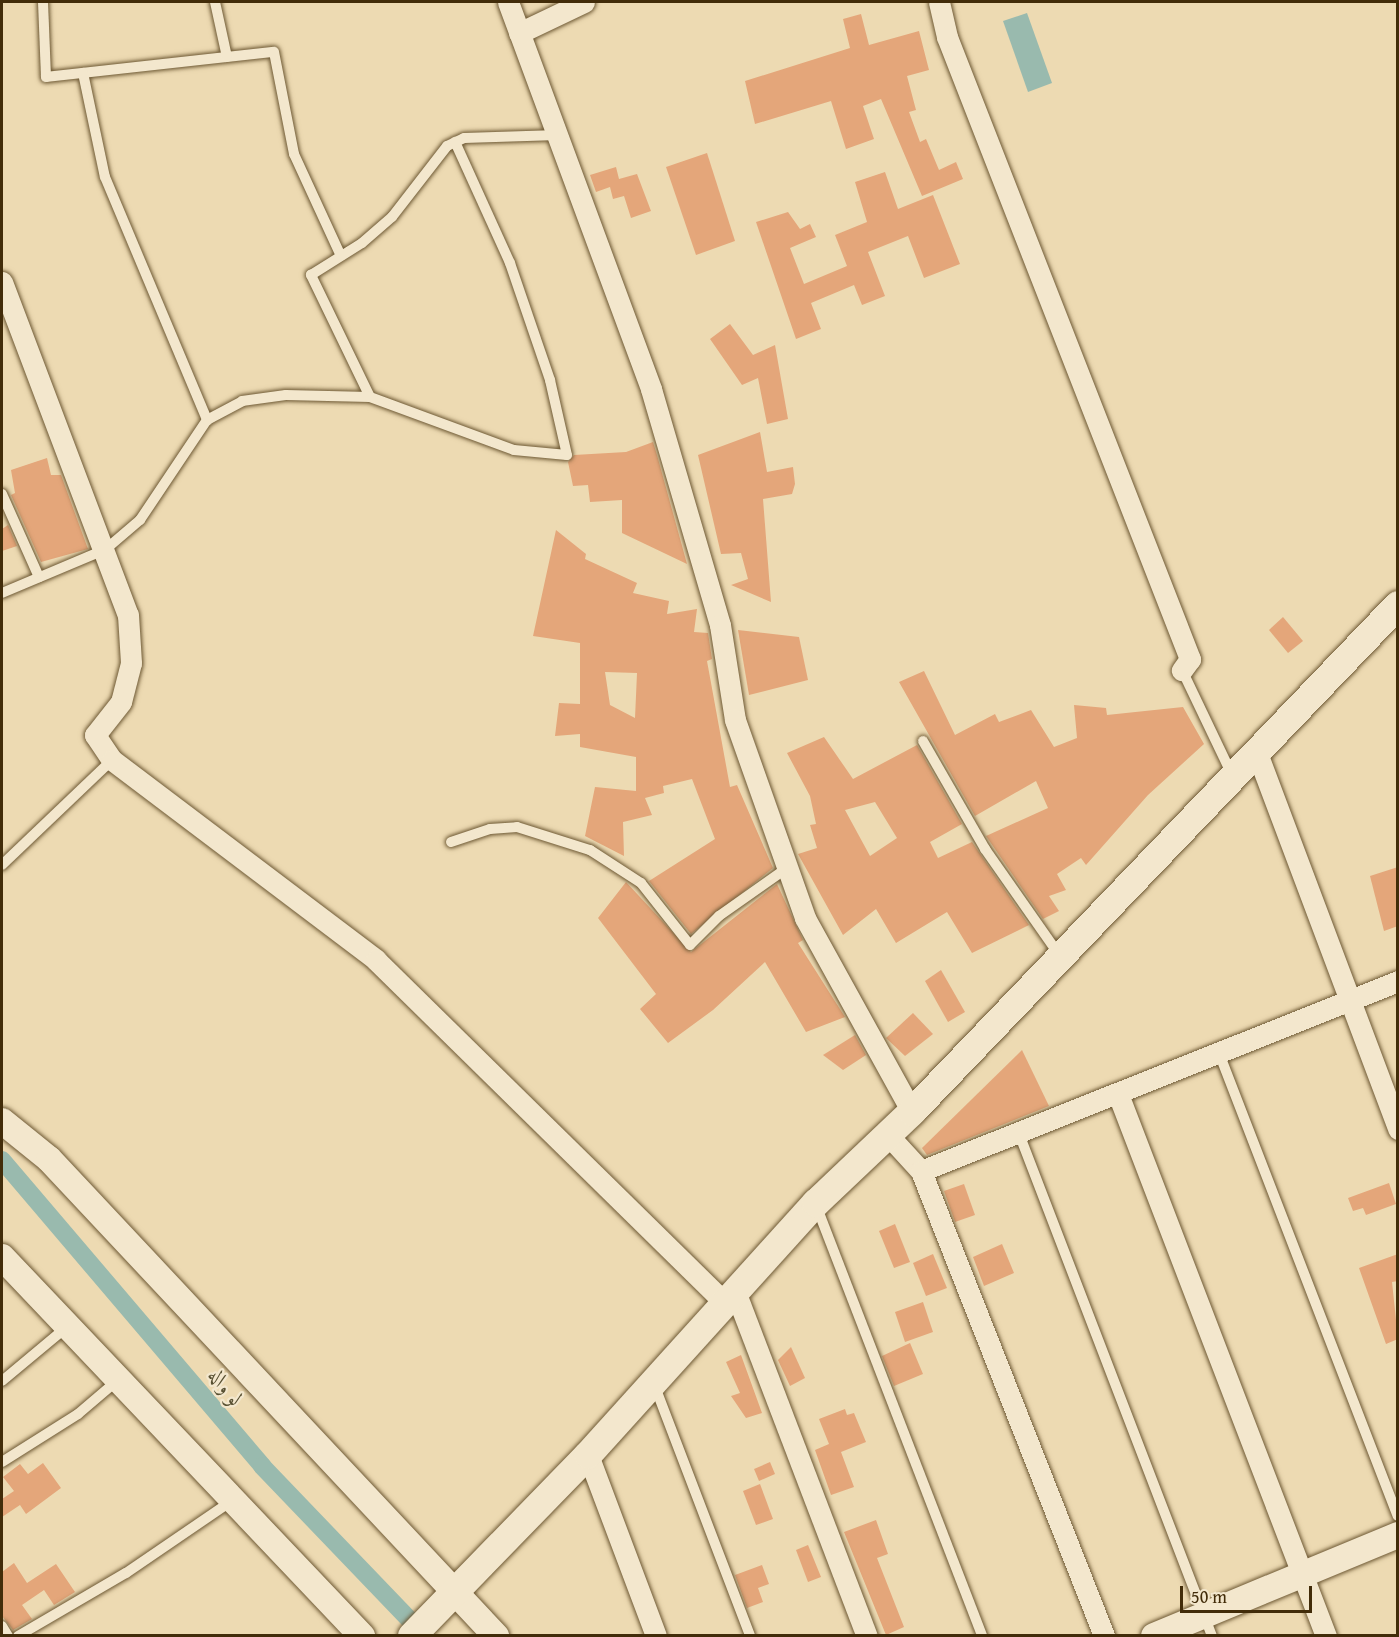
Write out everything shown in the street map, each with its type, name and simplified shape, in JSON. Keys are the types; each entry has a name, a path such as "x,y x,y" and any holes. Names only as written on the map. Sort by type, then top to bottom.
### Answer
{"main road":[{"path":"420,1627 588,1455 816,1203 912,1112 1398,605"}],"street":[{"path":"508,2 651,389 720,625 735,720 805,918 912,1112"},
{"path":"519,33 584,2"},
{"path":"939,2 947,37 1190,659 1182,670"},
{"path":"2,282 108,557 128,615 131,663 121,702 95,735 112,760 376,960 730,1297 867,1635"},
{"path":"1257,753 1398,1129"},
{"path":"921,1171 1398,981"},
{"path":"1118,1094 1326,1635"},
{"path":"2,1121 49,1159 496,1635"},
{"path":"888,1136 921,1171 1104,1635"},
{"path":"2,1257 362,1635"},
{"path":"588,1455 656,1635"},
{"path":"1154,1635 1208,1625 1303,1574 1398,1535"}],"lane":[{"path":"44,2 46,77 273,52 294,154 341,256"},
{"path":"215,2 227,57"},
{"path":"83,73 105,177 207,420"},
{"path":"370,397 311,275 341,256 392,217 455,142 558,135"},
{"path":"2,593 39,577 108,557 141,520 207,420 242,401 286,394 370,397 514,450 567,455 550,380 510,263 455,142"},
{"path":"2,494 39,577"},
{"path":"1182,670 1233,777"},
{"path":"923,741 985,849 1061,957"},
{"path":"2,865 112,760"},
{"path":"451,842 490,829 517,827 590,850 640,883 690,945 719,916 787,868"},
{"path":"1219,1053 1398,1516"},
{"path":"1018,1131 1208,1625"},
{"path":"816,1203 982,1635"},
{"path":"2,1381 68,1326"},
{"path":"2,1462 78,1414 119,1379"},
{"path":"654,1382 750,1635"},
{"path":"18,1635 145,1561 234,1499"}],"water":[{"path":"1027,13 1052,83 1028,92 1003,21"}],"building":[{"path":"861,14 869,45 919,31 929,70 907,76 916,110 909,112 920,142 926,139 939,170 956,162 963,179 922,196 881,99 863,106 874,139 846,149 831,101 755,124 745,81 850,48 843,19"},
{"path":"707,153 735,241 696,255 666,167"},
{"path":"616,167 619,179 637,174 651,211 631,218 624,196 613,199 610,187 596,192 590,175"},
{"path":"885,172 898,209 933,195 960,264 924,278 908,236 868,252 885,296 862,305 854,285 811,303 821,329 796,339 756,222 788,212 800,229 810,224 816,237 790,248 804,284 847,266 835,235 867,222 855,182"},
{"path":"730,324 753,355 775,345 788,419 767,424 758,378 742,385 710,339"},
{"path":"760,432 767,472 793,467 795,484 792,494 763,499 771,602 731,585 748,579 741,553 721,554 698,455"},
{"path":"653,442 687,564 622,533 622,500 590,502 588,485 573,486 568,462 574,455 626,452"},
{"path":"47,458 51,475 61,475 88,549 41,562 11,495 15,493 11,470"},
{"path":"8,525 17,546 2,551 2,529"},
{"path":"556,530 586,554 585,559 637,583 633,593 669,601 667,614 697,609 694,632 708,633 712,659 707,661 730,787 737,785 773,868 691,934 649,881 715,839 692,779 663,786 664,793 645,798 652,815 623,822 624,856 585,836 595,787 636,791 636,757 580,747 580,734 555,736 559,703 580,704 580,643 533,636","holes":["605,672 637,673 635,718 610,705"]},
{"path":"1283,617 1303,641 1288,653 1269,630"},
{"path":"738,630 799,637 808,680 749,695"},
{"path":"924,671 955,735 995,714 999,722 1031,710 1054,747 1077,738 1074,705 1106,708 1107,715 1183,707 1204,744 1148,795 1086,865 1081,858 1057,874 1066,890 1049,896 1059,911 1043,919 986,836 1048,808 1036,781 975,816 899,682"},
{"path":"824,737 853,779 917,745 962,824 930,842 938,858 972,842 1029,925 972,953 947,912 896,943 876,909 843,935 798,854 817,848 810,825 816,824 810,796 787,753","holes":["875,802 897,838 870,856 845,810"]},
{"path":"1398,867 1398,926 1384,931 1370,876"},
{"path":"626,882 691,952 777,884 803,940 798,943 845,1017 806,1032 765,962 713,1010 668,1043 640,1009 656,994 598,918"},
{"path":"941,970 965,1012 948,1022 925,981"},
{"path":"913,1013 933,1034 905,1056 886,1038"},
{"path":"855,1035 866,1055 843,1070 823,1055"},
{"path":"1022,1050 1049,1106 927,1155 922,1148"},
{"path":"1389,1183 1396,1204 1366,1215 1363,1208 1353,1211 1348,1198"},
{"path":"964,1184 975,1215 955,1222 944,1191"},
{"path":"895,1224 910,1262 894,1268 879,1231"},
{"path":"1002,1244 1014,1273 984,1286 973,1257"},
{"path":"933,1254 947,1288 926,1296 913,1263"},
{"path":"1398,1254 1398,1281 1392,1282 1398,1339 1386,1344 1359,1268"},
{"path":"923,1302 933,1332 905,1342 895,1312"},
{"path":"910,1343 923,1374 894,1386 882,1356"},
{"path":"791,1347 805,1378 790,1386 778,1360"},
{"path":"741,1355 762,1413 746,1418 731,1396 740,1393 726,1362"},
{"path":"845,1409 847,1415 854,1413 866,1442 841,1452 854,1487 831,1495 815,1450 829,1444 819,1419"},
{"path":"770,1462 775,1474 759,1481 754,1469"},
{"path":"43,1463 61,1488 26,1514 20,1505 2,1517 2,1499 14,1491 3,1477 20,1464 28,1474"},
{"path":"760,1484 773,1519 756,1525 743,1491"},
{"path":"876,1520 888,1554 877,1558 904,1627 886,1635 844,1532"},
{"path":"808,1545 821,1577 808,1582 796,1550"},
{"path":"14,1563 27,1583 56,1564 75,1592 54,1605 44,1590 22,1605 32,1619 13,1630 2,1616 2,1572"},
{"path":"762,1565 769,1584 758,1588 763,1602 747,1608 735,1575"}],"waterway":[{"name":"لو واله","path":"2,1160 262,1466 425,1636"}]}
